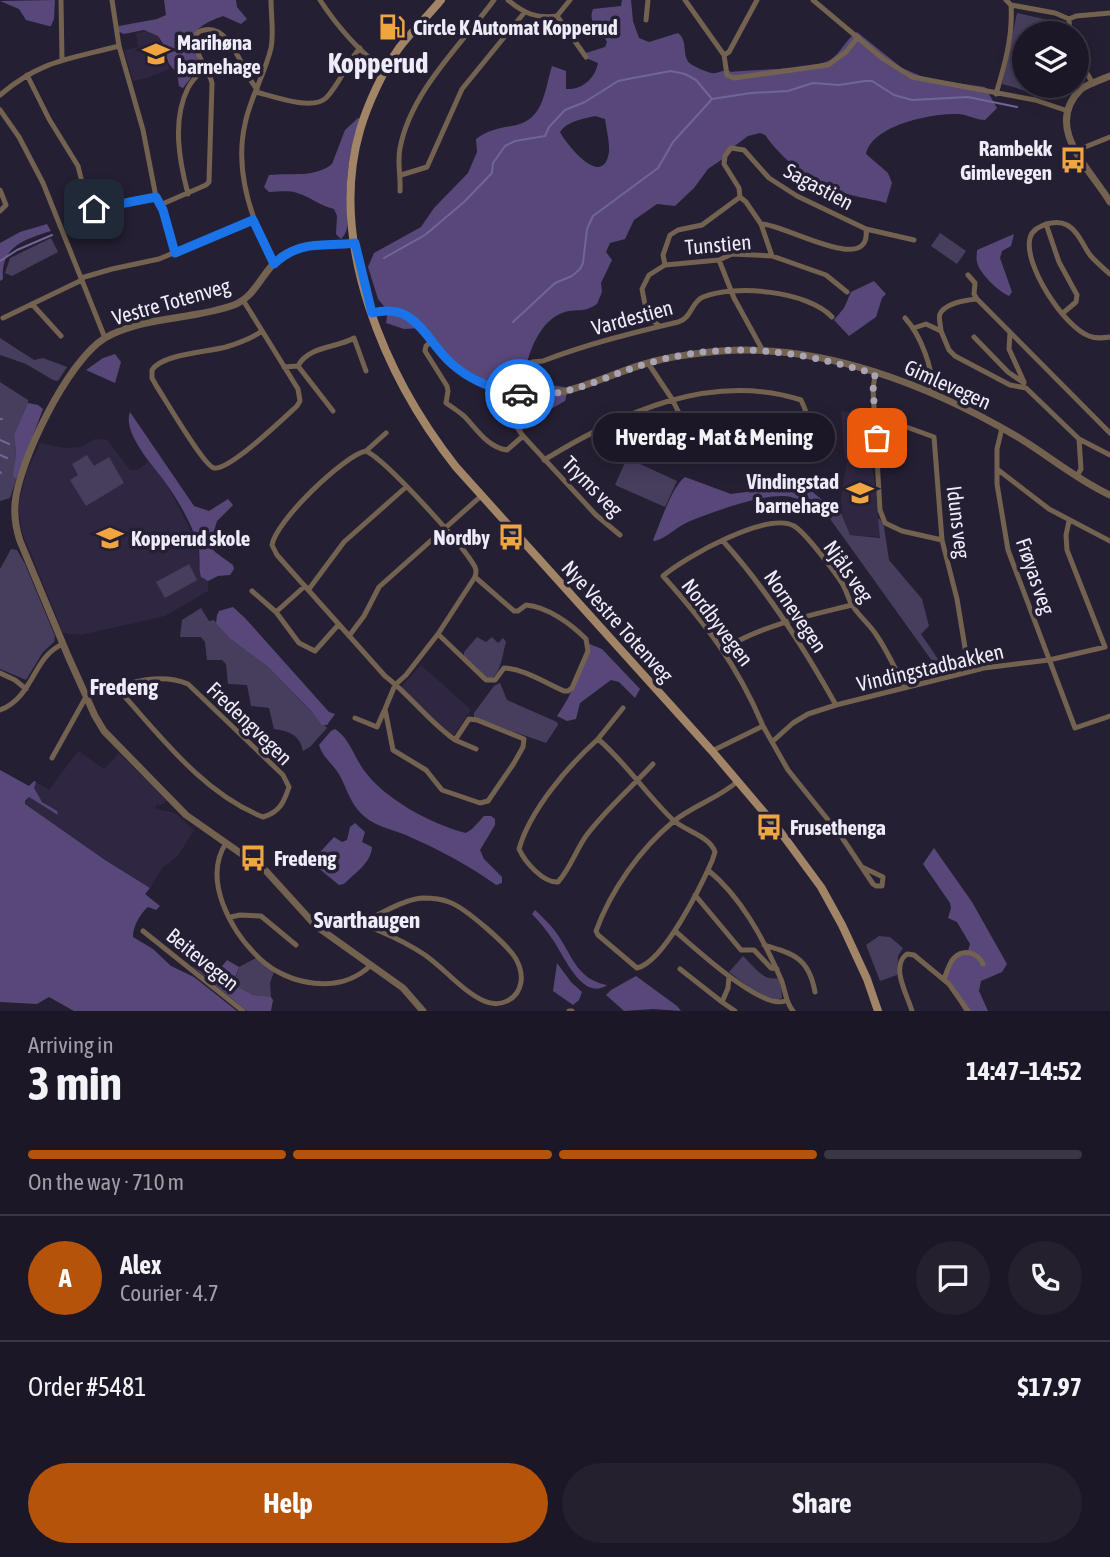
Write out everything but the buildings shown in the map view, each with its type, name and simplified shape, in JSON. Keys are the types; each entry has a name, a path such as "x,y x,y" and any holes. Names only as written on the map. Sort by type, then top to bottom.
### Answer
{"main road":[{"path":"355,243 351,174 360,129 399,49 442,0"},
{"name":"Nye Vestre Totenveg","path":"355,243 381,344 422,422 481,496 712,751 779,830 821,887 854,948 878,1011"}],"street":[{"path":"61,0 62,60"},
{"path":"112,0 119,46 143,130 156,197 175,253"},
{"path":"271,0 271,47 245,123 243,141 246,188 253,220 274,264"},
{"path":"320,0 336,23 360,48 377,64 387,69"},
{"path":"400,191 400,146 420,100 449,54 494,0"},
{"path":"508,0 524,13 543,17 557,16 570,0"},
{"path":"646,20 648,0"},
{"path":"685,0 724,55 727,75 734,78 828,65 846,52 858,37"},
{"path":"724,55 729,52 757,0"},
{"path":"813,0 898,69 912,77 1035,100 1068,111"},
{"path":"996,94 1008,53 1009,2 1069,19 1110,13"},
{"path":"401,175 427,167 462,89 524,13"},
{"path":"557,16 586,57"},
{"path":"160,205 188,194 209,181 213,97 210,75 195,41 198,32 207,29 228,41 256,91 300,102 320,102 327,97 360,48"},
{"path":"0,95 27,75 62,60 119,46"},
{"path":"188,194 181,165 179,116 187,89 206,66"},
{"path":"27,75 49,119 78,166 90,206 99,209 156,197"},
{"path":"1110,76 1081,89 1068,111 1068,132 1075,151 1110,202"},
{"path":"1089,77 1093,84"},
{"path":"0,110 19,137 43,183 105,338"},
{"path":"1075,151 1110,137"},
{"name":"Sagastien","path":"772,256 761,224 740,197 739,188 724,164 725,156 731,148 744,150 769,178 788,191 866,229 915,240"},
{"path":"0,190 6,205 0,211"},
{"name":"Tunstien","path":"665,265 663,255 670,235 678,230 702,225 740,197"},
{"path":"4,318 81,279 159,259 253,220"},
{"path":"1110,275 1089,254 1069,226 1058,222 1046,224 1034,230 1030,236 1039,279 1063,313 1087,336 1110,337"},
{"name":"Sagastien","path":"761,224 773,225 830,247 852,251 860,249 866,242 866,229"},
{"path":"1046,224 1059,262 1077,295 1076,302 1063,313"},
{"name":"Vestre Totenveg","path":"355,243 315,244 283,256 274,264 253,294 236,304 132,327 105,338 80,360 58,393 23,471 15,504 15,522 20,541 94,716 113,741 186,815 273,876 316,926 403,988 423,1011"},
{"name":"Tunstien","path":"657,325 647,315 642,289 649,275 665,265 719,260 732,254 772,256 826,275 847,292"},
{"path":"719,260 762,349"},
{"path":"968,275 975,283 974,293 977,299 1110,433"},
{"name":"Vardestien","path":"532,362 687,318 693,305 702,297 732,291 782,295 820,307 832,317"},
{"path":"977,299 960,302 944,310 940,316 941,331 949,350 961,360 1010,385 1025,385"},
{"path":"243,300 262,331 284,367 301,395 297,406 242,454 222,467 214,468 208,465 152,378 152,370 162,361 240,343 262,331"},
{"path":"32,304 61,335"},
{"name":"Gimlevegen","path":"372,313 394,312 409,316 460,370 481,383 536,396 559,393 648,363 697,353 762,349 791,352 930,392 1002,428 1077,477 1110,495"},
{"path":"905,318 914,328 930,372 930,392"},
{"path":"914,328 926,324 941,331"},
{"path":"1010,333 1009,349 1025,385"},
{"path":"974,337 1079,439 1110,455"},
{"path":"284,367 298,366 306,355 326,347 344,344 354,338 366,371"},
{"path":"432,341 425,351 447,386 446,403 460,413 483,437 503,450 507,450 523,436"},
{"path":"648,363 672,399"},
{"path":"298,366 333,411"},
{"path":"875,374 873,390 880,510 885,523 902,531 942,540"},
{"name":"Tryms veg","path":"544,460 609,423 645,407 672,399 736,390 777,392 801,400 810,431 803,448 791,452 746,460 713,460 685,425 672,399"},
{"name":"Tryms veg","path":"507,391 510,417 523,436 596,515 620,535"},
{"name":"Iduns veg","path":"876,416 934,437 942,540 957,599 969,672"},
{"name":"Frøyas veg","path":"1002,428 998,443 997,469 1001,516 1008,550 1049,660 1075,728 1110,716"},
{"path":"386,433 366,451 342,465 297,505 277,531 272,545 349,636 395,685 455,740 476,749"},
{"path":"1077,477 1081,469 1079,439"},
{"path":"355,718 379,726 395,685 438,634 475,577 474,565 444,527 406,487 366,451"},
{"path":"997,469 1069,521 1110,541"},
{"path":"276,612 307,588 344,542 406,487"},
{"path":"349,636 364,616 379,587 481,496"},
{"name":"Vindingstadbakken","path":"772,742 793,723 808,714 836,705 969,672 1049,660 1105,647 1067,550 1069,521"},
{"name":"Njåls veg","path":"663,576 705,549 750,530 774,523 795,526 843,584 852,605 877,635 905,688"},
{"name":"Nornevegen","path":"723,541 751,573 787,622 836,705"},
{"name":"Nordbyvegen","path":"663,576 724,649 788,770 822,811 862,867"},
{"path":"438,634 486,680 495,680 504,668 509,668 564,691 572,688 588,651 586,639 561,619 536,607 526,605 514,611 475,577"},
{"path":"252,591 276,612 299,643 310,650 315,650 339,624"},
{"path":"724,649 748,635 852,605"},
{"path":"0,710 13,704 49,654 64,646"},
{"path":"0,673 26,689"},
{"name":"Fredengvegen","path":"86,697 149,678 174,678 188,684 283,775 289,787 280,808 263,817 218,792 185,762 117,688"},
{"path":"52,758 86,697"},
{"path":"623,708 598,739 563,773 524,834 519,849 538,873 551,882 560,880 584,838 602,815 653,764"},
{"path":"385,709 393,750 426,771 442,790 480,803 488,801 525,743 524,739 515,734 469,719 455,740"},
{"path":"712,751 763,726"},
{"path":"598,739 674,821 715,849 708,870 675,932 644,965 637,968 604,943 596,931 607,906 649,845 674,821 723,793 738,781"},
{"path":"226,843 217,859 215,874 221,897 231,917 260,959 293,977 323,984 339,984 356,978 371,965"},
{"path":"708,870 731,891 764,945 785,987 785,1002 793,1011"},
{"path":"695,895 741,950 754,950 771,968 777,969"},
{"path":"316,926 331,919 358,924 397,939 425,955 485,1002 505,1002 519,989 520,968 513,954 450,902 421,898 358,924"},
{"path":"231,917 261,916 296,945"},
{"name":"Beitevegen","path":"143,931 243,1011"},
{"path":"675,932 729,976 769,1002 785,1002"},
{"path":"764,945 800,959 809,969 815,992"},
{"path":"944,979 952,959 959,954 972,953 979,957 983,964"},
{"path":"912,1011 898,968 900,959 907,954 912,954 944,979 968,1011"},
{"path":"680,969 735,1011"},
{"path":"722,1002 729,988 729,976"}],"shaded area":[{"path":"55,0 51,26 26,20 19,9 0,1"},
{"path":"164,0 236,0 237,7 247,19 241,24 223,16 198,30 193,45 200,66 183,88 179,86 177,73 169,64 158,36 144,30 124,34 117,31 119,26 166,15"},
{"path":"622,0 631,0 633,21 639,38 649,42 678,33 682,37 689,63 708,72 810,66 830,60 857,32 902,68 928,79 985,87 997,108 985,120 961,114 947,114 904,123 879,135 866,154 888,173 892,183 886,203 845,193 818,182 794,166 765,135 760,133 748,136 708,169 694,188 675,206 657,204 634,220 625,239 610,243 606,252 612,260 601,283 602,292 597,304 584,310 565,312 549,321 543,328 533,345 525,372 544,384 564,387 567,393 565,401 518,431 509,419 501,396 455,370 422,328 404,329 386,323 388,311 378,299 368,267 374,253 421,227 434,208 468,173 477,152 476,139 493,130 523,123 537,112 552,66 566,71 566,89 587,82 598,63 586,58 586,53 605,47 607,42 593,23 593,9 621,6","holes":["595,116 605,119 609,152 605,163 600,167 593,166 577,154 560,132 580,119"]},
{"path":"1017,13 1053,21 1015,21"},
{"path":"156,30 169,69 133,81 124,50 138,47 136,33"},
{"path":"1012,37 1012,87 1002,84"},
{"path":"358,118 361,119 348,173 347,229 341,239 336,234 337,216 334,209 297,193 269,192 264,187 269,175 317,172 332,164 345,130"},
{"path":"47,224 51,231 24,241 10,251 3,268 3,279 0,281 0,243 20,232"},
{"path":"940,233 966,251 957,264 931,246"},
{"path":"1014,234 1011,246 1002,251 1000,258 1012,292 1009,296 985,277 977,261 977,250"},
{"path":"51,238 58,252 12,276 5,273 10,258"},
{"path":"874,281 886,294 876,317 849,336 834,320 844,308 851,292"},
{"path":"0,338 34,360 43,358 67,367 58,381 53,380 26,364 0,355"},
{"path":"115,354 121,362 115,383 86,370 103,358"},
{"path":"0,382 28,400 28,403 14,434 16,480 10,498 0,501"},
{"path":"28,403 43,409 16,480 13,476 16,453 14,434"},
{"path":"841,411 865,415 870,419 873,438 870,459 880,537 850,535 840,506 847,460 844,453"},
{"path":"130,412 194,506 209,511 228,499 233,505 217,521 210,545 233,565 234,569 230,575 218,576 208,581 201,577 199,549 192,529 175,496 135,439 129,420"},
{"name":"Kopperud skole","path":"95,439 107,440 130,470 138,470 148,462 166,483 198,544 199,567 203,579 208,581 208,591 165,616 81,635 63,633 22,532 18,506 27,471 40,443 64,448 81,447"},
{"path":"87,455 94,466 109,457 124,483 86,506 70,480 78,475 72,464"},
{"path":"627,458 677,481 665,507 615,485"},
{"path":"685,477 731,494 796,485 809,489 827,504 834,506 831,514 791,497 768,497 698,518 655,541 653,540 671,497"},
{"path":"839,507 850,535 880,538 880,519 884,527 889,560 922,599 929,626 921,634 946,671 939,674 828,516"},
{"path":"11,549 17,550 25,564 55,636 54,642 43,652 26,680 0,669 0,569"},
{"path":"189,564 197,580 165,598 156,582"},
{"path":"233,607 329,712 335,714 327,725 322,725 268,667 229,638 216,623 219,611"},
{"path":"201,608 209,621 214,620 229,638 268,667 327,728 310,747 303,751 293,735 274,729 269,708 251,706 247,685 228,684 226,664 222,660 207,660 205,642 201,637 180,637 182,620"},
{"path":"477,637 486,642 492,637 498,643 503,638 506,642 500,667 491,679 485,677 464,656 464,652"},
{"path":"587,643 602,649 640,689 635,698 619,682 611,680 580,703 576,719 567,721 557,716 576,681"},
{"path":"421,665 471,710 453,736 400,688"},
{"path":"500,683 507,700 557,722 558,725 546,743 474,718 474,713 494,686"},
{"path":"335,729 348,742 372,780 409,809 466,833 484,816 495,819 495,825 480,850 484,859 502,877 502,883 496,885 444,853 376,824 360,813 338,772 319,745"},
{"path":"78,751 104,769 119,753 167,801 156,805 156,809 175,813 194,830 178,856 162,868 150,888 25,804 29,797 56,814 40,799 33,786 36,782 49,790"},
{"path":"0,770 29,786 36,782 34,788 42,802 57,811 58,815 29,797 25,804 150,888 145,894 160,906 156,910 148,907 145,910 136,925 133,937 153,949 171,966 194,977 237,1011 74,1011 49,997 37,1004 0,1002"},
{"path":"355,823 365,832 362,842 372,847 371,853 362,867 344,884 339,885 311,862 334,837 342,842 347,840 350,827"},
{"path":"934,848 972,902 1007,964 1002,972 981,981 979,991 988,1011 964,1011 942,978 950,959 968,951 970,944 957,922 948,918 950,903 923,864"},
{"path":"535,910 555,931 581,971 596,982 607,985 598,989 590,987 575,975 548,933 532,914"},
{"path":"879,936 890,937 903,948 898,956 897,975 880,981 866,945"},
{"path":"743,956 763,975 778,978 782,998 778,1000 759,995 729,972"},
{"path":"256,958 274,972 270,983 271,997 246,993 234,984 239,967"},
{"path":"227,960 239,967 235,986 253,995 271,997 271,1011 247,1011 191,965 212,979"},
{"path":"557,963 582,992 573,1005 553,991"},
{"path":"636,976 681,1011 624,1011 606,995"}],"waterway":[{"path":"384,258 425,235 464,202 492,173 493,163 505,146 515,141 545,136 549,127 565,110 585,102 618,81 671,71 696,80 712,99"},
{"path":"513,322 555,283 572,276 580,269 587,229 593,216 658,168 673,142 712,99 788,91 813,83 839,85 872,81 894,95 912,100 968,97 1017,107"},
{"path":"0,261 17,250 52,235"},
{"path":"0,440 9,444"},
{"path":"0,455 7,458"}],"way so far":[{"path":"520,394 543,396 559,393 648,363 697,353 762,349 791,352 875,374 873,390 877,438"}],"place":[{"name":"Circle K Automat Kopperud","path":"392,27"},
{"name":"Marihøna barnehage","path":"156,54"},
{"name":"Rambekk Gimlevegen","path":"1073,160"},
{"name":"Hverdag - Mat & Mening","path":"877,438"},
{"name":"Vindingstad barnehage","path":"860,493"},
{"name":"Nordby","path":"511,537"},
{"name":"Kopperud skole","path":"110,538"},
{"name":"Frusethenga","path":"769,827"},
{"name":"Fredeng","path":"253,858"}],"district":[{"name":"Kopperud","path":"378,63"},
{"name":"Fredeng","path":"124,687"},
{"name":"Svarthaugen","path":"367,920"}],"route":[{"path":"94,209 156,197 163,210 175,253 253,220 274,264 283,256 315,244 355,243 366,298 372,313 394,312 409,316 450,363 489,386 520,394"}]}
